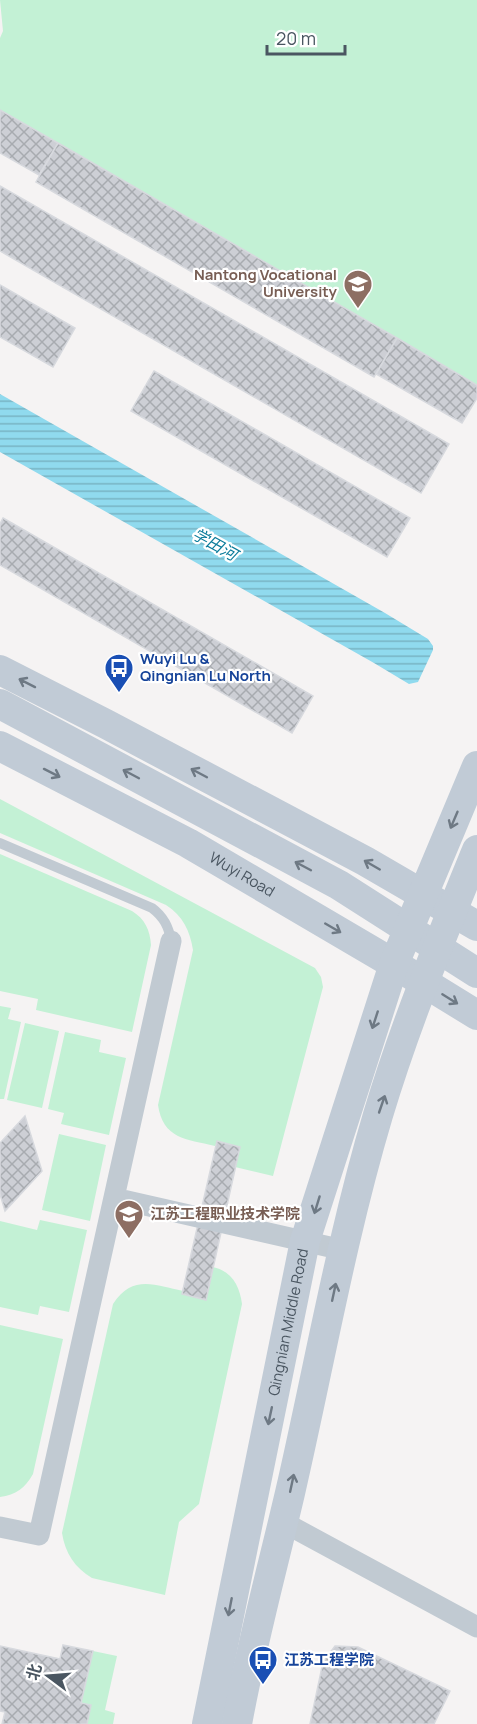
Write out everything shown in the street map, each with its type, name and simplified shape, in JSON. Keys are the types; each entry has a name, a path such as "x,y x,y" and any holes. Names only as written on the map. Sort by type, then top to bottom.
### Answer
{"main road":[{"path":"0,670 96,718 354,855 465,918"},
{"path":"0,704 339,885 477,973"},
{"name":"Wuyi Road","path":"0,746 188,843 477,1015"},
{"name":"Qingnian Middle Road","path":"207,1724 305,1241 407,928 477,766"},
{"path":"237,1724 343,1250 378,1115 437,948 465,918 477,850"}],"street":[{"path":"0,1527 39,1535 171,941"},
{"path":"114,1198 343,1250"},
{"path":"283,1522 477,1626"}],"lane":[{"path":"0,843 152,908 165,921 170,931 171,941"}],"green space":[{"name":"Nantong Vocational University","path":"0,0 477,0 477,385 0,110 0,38 3,31"},
{"path":"0,799 315,968 321,977 323,987 273,1176 235,1167 240,1147 217,1142 215,1146 178,1136 165,1125 161,1116 158,1105 193,950 188,930 181,919 166,905 0,833"},
{"path":"0,854 132,911 143,921 148,930 151,945 132,1032 36,1010 38,999 0,991"},
{"path":"0,1006 11,1008 8,1019 21,1022 4,1099 0,1099"},
{"path":"25,1023 59,1031 42,1108 7,1100"},
{"path":"65,1032 101,1040 99,1052 126,1058 109,1135 61,1124 64,1113 48,1109"},
{"path":"59,1134 106,1145 90,1221 42,1210"},
{"path":"40,1220 87,1230 69,1312 40,1306 38,1315 0,1307 0,1221 37,1230"},
{"path":"213,1267 225,1272 234,1281 242,1304 199,1504 179,1522 165,1595 92,1578 72,1559 62,1533 113,1304 128,1288 145,1284 183,1291 183,1294 206,1300"},
{"path":"0,1325 63,1339 33,1474 20,1490 0,1497"},
{"path":"93,1651 117,1656 105,1710 115,1713 113,1724 87,1724 91,1705 81,1703"}],"water":[{"name":"学田河","path":"0,394 428,639 433,650 418,682 409,684 0,452"}],"building":[{"path":"0,110 58,143 39,175 0,153"},
{"path":"58,143 397,338 374,377 36,182"},
{"path":"0,186 449,444 421,493 0,251"},
{"path":"0,285 75,328 53,367 0,337"},
{"path":"397,338 477,385 477,398 462,423 376,374"},
{"path":"154,371 410,518 387,557 131,411"},
{"path":"3,518 313,696 292,733 0,565 0,524"},
{"path":"25,1116 42,1171 5,1211 0,1194 0,1143"},
{"path":"217,1141 240,1147 206,1300 182,1294"},
{"path":"63,1645 93,1651 81,1703 91,1705 87,1724 2,1724 5,1712 0,1711 0,1646 60,1659"},
{"path":"335,1646 358,1647 450,1691 434,1724 310,1724 323,1662"}],"place":[{"name":"Nantong Vocational University","path":"358,310"},
{"name":"Wuyi Lu & Qingnian Lu North","path":"119,694"},
{"name":"江苏工程职业技术学院","path":"129,1240"},
{"name":"江苏工程学院","path":"263,1686"}]}
